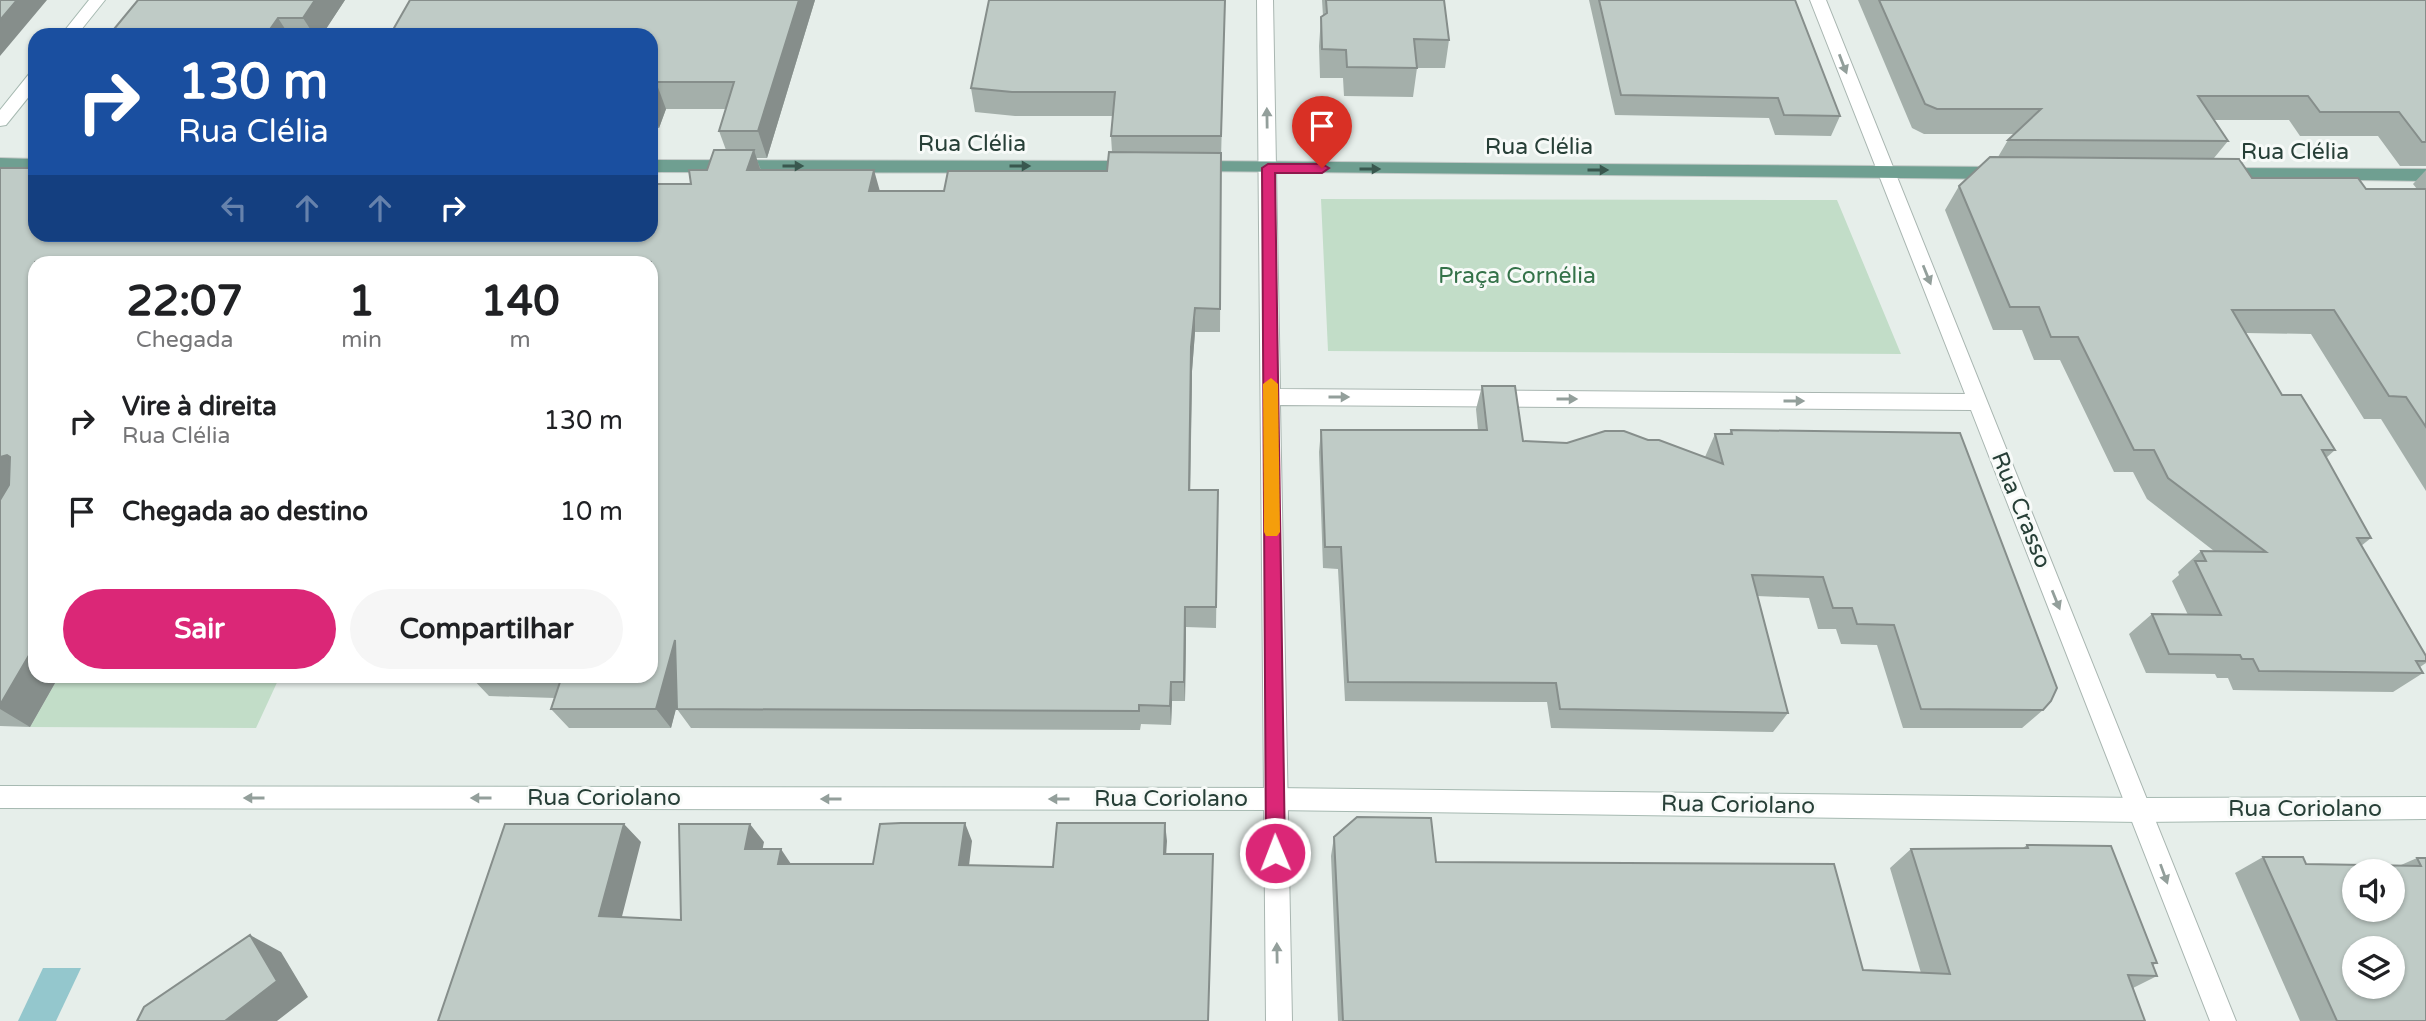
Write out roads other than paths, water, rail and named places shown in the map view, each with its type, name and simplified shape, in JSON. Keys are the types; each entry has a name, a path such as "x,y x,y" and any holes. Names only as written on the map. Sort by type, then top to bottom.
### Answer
{"main road":[{"path":"0,164 28,164"},
{"name":"Rua Clélia","path":"658,166 2014,173"},
{"name":"Rua Clélia","path":"2206,174 2426,175"}],"street":[{"path":"75,28 97,0"},
{"path":"1265,0 1279,1021"},
{"name":"Rua Crasso","path":"1818,0 2223,1021"},
{"path":"0,121 28,87"},
{"path":"1271,397 1977,402"},
{"name":"Rua Coriolano","path":"0,797 1274,799 2140,810 2426,808"}],"water":[{"path":"43,968 81,968 56,1021 18,1021"}],"park label":[{"name":"Praça Cornélia","path":"1517,276"}]}
